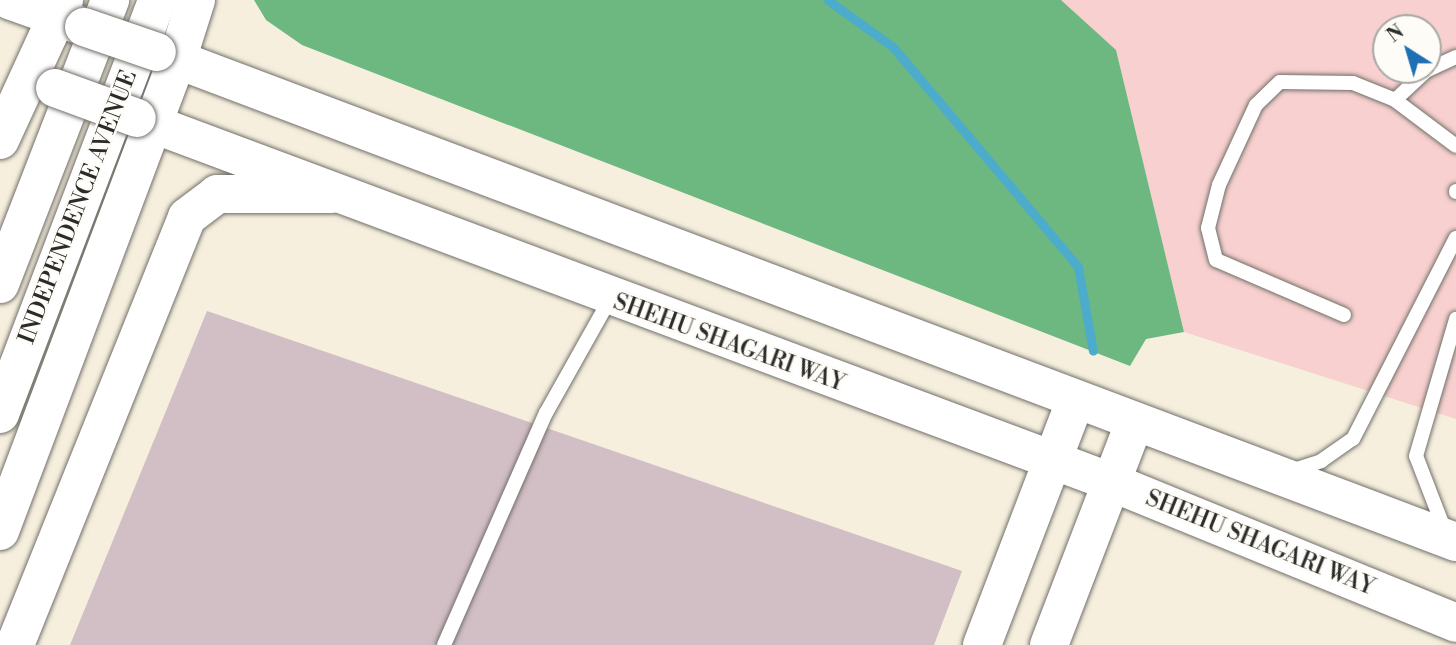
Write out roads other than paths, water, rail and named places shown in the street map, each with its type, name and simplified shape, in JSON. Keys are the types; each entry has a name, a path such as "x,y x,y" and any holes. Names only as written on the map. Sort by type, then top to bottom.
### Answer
{"main road":[{"path":"9,0 68,15 167,56 1134,424 1452,541"},
{"name":"INDEPENDENCE AVENUE","path":"0,284 110,0"},
{"name":"INDEPENDENCE AVENUE","path":"0,414 157,0"},
{"name":"INDEPENDENCE AVENUE","path":"0,531 167,56 196,0"},
{"path":"0,139 28,80 68,15"},
{"name":"SHEHU SHAGARI WAY","path":"28,80 145,121 610,299 1111,482 1456,623"},
{"path":"15,645 187,216 217,194 331,194"},
{"path":"982,645 1075,401"},
{"path":"1055,643 1134,424"}],"lane":[{"path":"1344,315 1216,260 1208,228 1219,185 1256,105 1280,82 1353,83 1395,100 1456,146"},
{"path":"1395,100 1412,84"},
{"path":"1278,475 1321,461 1353,439 1456,238"},
{"path":"444,645 546,413 610,299"},
{"path":"1452,541 1416,456 1456,319"}],"waterway":[{"path":"828,0 893,47 1078,267 1093,351"}]}
